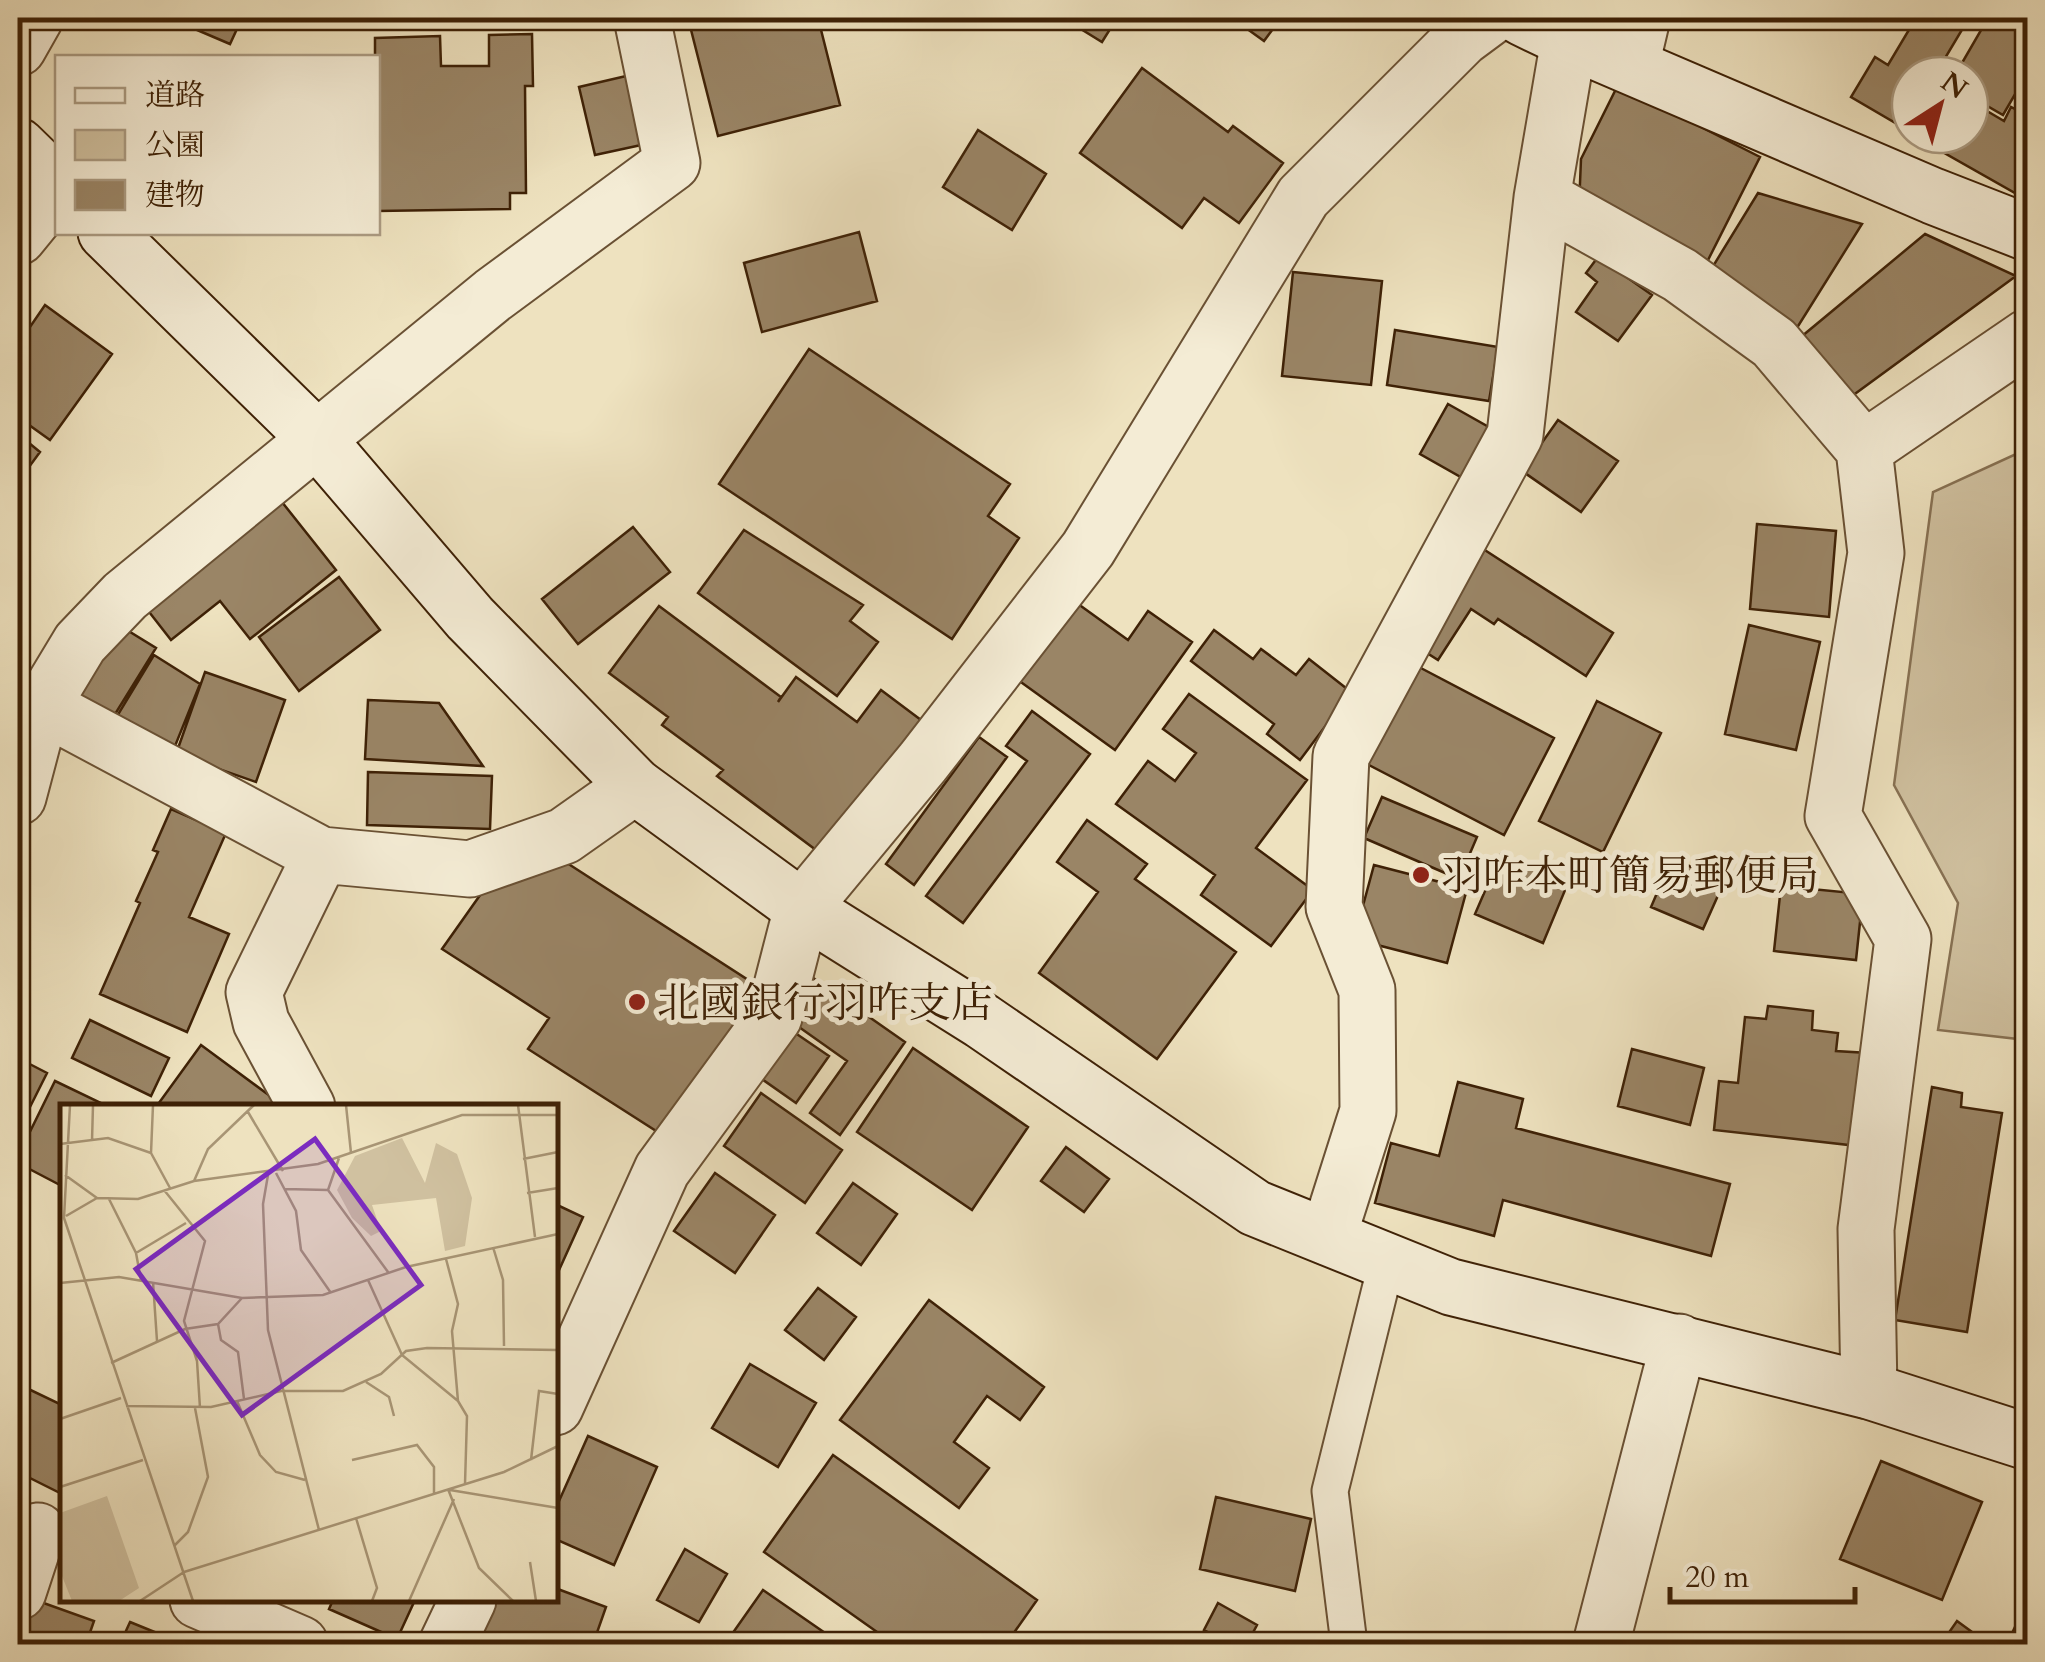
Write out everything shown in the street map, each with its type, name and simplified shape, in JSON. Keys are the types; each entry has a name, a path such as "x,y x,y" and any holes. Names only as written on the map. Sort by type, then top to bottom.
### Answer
{"street":[{"path":"18,48 35,18"},
{"path":"18,797 30,703 125,596 492,295 672,163 642,18"},
{"path":"558,1399 662,1170 774,1017 802,908 923,762 1088,548 1303,197 1462,38 1489,18"},
{"path":"1328,1237 1368,1111 1367,990 1334,906 1340,756 1515,435 1542,198 1546,29 1637,41 1932,196 2028,233"},
{"path":"18,146 55,184"},
{"path":"18,237 55,191"},
{"path":"1542,198 1680,275 1774,343 1864,449 1876,553 1833,816 1902,938 1866,1228 1869,1391"},
{"path":"109,235 316,438 470,618 635,786 802,908 982,1021 1255,1208 1451,1286 1869,1391 2028,1442"},
{"path":"1864,449 2028,337"},
{"path":"30,703 321,855 470,869 564,836 635,786"},
{"path":"305,1104 261,1022 254,992 321,855"},
{"path":"1600,1644 1679,1342"},
{"path":"18,1592 39,1532"},
{"path":"203,1602 300,1644"},
{"path":"447,1644 467,1602"}],"lane":[{"path":"1349,1644 1330,1491 1387,1261"}],"green space":[{"path":"2027,449 2027,1040 1938,1030 1958,903 1894,785 1933,492"}],"building":[{"path":"169,18 242,18 230,44"},
{"path":"688,18 818,18 840,105 718,136"},
{"path":"1063,18 1117,18 1102,42"},
{"path":"1232,18 1281,18 1264,41"},
{"path":"1916,18 1969,18 1947,55 1894,55"},
{"path":"1988,18 2028,18 2028,72 2003,115 1990,108 1990,55 1967,55"},
{"path":"532,34 533,86 525,86 526,193 510,193 510,209 380,211 380,55 375,55 375,38 440,36 441,66 489,66 489,35"},
{"path":"1875,57 1888,65 1890,62 1890,120 1851,97"},
{"path":"1142,68 1228,132 1233,126 1283,163 1239,223 1204,198 1182,228 1080,153"},
{"path":"639,73 655,142 595,155 579,87"},
{"path":"1618,85 1760,157 1703,270 1579,207 1581,159"},
{"path":"2011,107 2028,116 2028,171 2015,193 1948,155 1990,155 1990,113 2004,121"},
{"path":"978,130 1046,174 1012,230 943,187"},
{"path":"1758,193 1862,224 1795,331 1707,276"},
{"path":"859,232 877,301 762,332 744,263"},
{"path":"1925,234 2016,276 1852,396 1801,337"},
{"path":"1598,257 1652,295 1618,341 1576,312 1597,282 1586,273"},
{"path":"1293,272 1382,281 1371,385 1282,376"},
{"path":"45,305 112,354 50,440 18,417 18,318 30,327"},
{"path":"1395,330 1498,347 1489,401 1387,385"},
{"path":"809,349 1010,484 988,516 1019,538 952,639 719,484"},
{"path":"1448,404 1494,430 1466,480 1420,454"},
{"path":"1558,420 1618,461 1581,512 1522,471"},
{"path":"18,434 40,452 18,482"},
{"path":"274,492 336,570 250,639 220,601 171,640 139,599"},
{"path":"1757,524 1836,531 1829,617 1750,609"},
{"path":"633,527 670,572 578,644 542,599"},
{"path":"744,530 863,605 850,621 878,642 837,696 698,593"},
{"path":"1477,545 1613,633 1586,676 1498,619 1494,624 1471,609 1438,660 1413,644"},
{"path":"339,577 380,630 299,691 259,637"},
{"path":"1074,601 1128,640 1148,611 1192,642 1115,750 1018,680"},
{"path":"659,606 781,697 778,702 796,677 857,722 881,690 929,726 824,856 717,776 723,770 662,725 668,717 609,673"},
{"path":"109,619 156,648 104,732 58,703"},
{"path":"1749,625 1820,642 1796,750 1725,734"},
{"path":"1214,630 1253,659 1261,649 1296,675 1309,659 1351,692 1300,760 1267,734 1274,724 1191,661"},
{"path":"154,655 200,684 169,761 111,726"},
{"path":"1417,666 1554,738 1504,835 1367,764"},
{"path":"205,672 285,700 256,782 176,754"},
{"path":"1189,694 1307,780 1256,848 1313,890 1271,946 1201,895 1215,875 1116,804 1148,761 1175,781 1196,753 1163,729"},
{"path":"368,700 439,703 483,766 365,759"},
{"path":"1597,701 1661,733 1603,852 1539,821"},
{"path":"1032,711 1090,754 963,923 926,896 1027,761 1006,746"},
{"path":"979,737 1007,757 914,885 886,864"},
{"path":"368,772 492,776 490,829 367,825"},
{"path":"1382,797 1477,837 1459,879 1364,838"},
{"path":"171,809 226,833 189,917 229,934 187,1032 100,994 140,903 136,901 158,852 153,850"},
{"path":"1087,820 1147,864 1135,879 1236,952 1157,1059 1039,973 1098,892 1057,862"},
{"path":"1501,854 1568,883 1543,943 1475,914"},
{"path":"1672,858 1724,882 1703,929 1651,907"},
{"name":"北國銀行羽咋支店","path":"567,863 759,987 664,1136 528,1049 549,1018 442,949 495,874"},
{"path":"1374,865 1467,889 1447,963 1354,939"},
{"path":"1781,886 1863,894 1856,960 1774,951"},
{"path":"809,975 905,1042 840,1135 810,1113 847,1061 782,1015"},
{"path":"1768,1006 1813,1011 1812,1030 1838,1033 1836,1051 1868,1053 1858,1146 1714,1130 1719,1081 1738,1083 1745,1017 1766,1019"},
{"path":"90,1020 169,1058 151,1096 72,1058"},
{"path":"782,1024 829,1056 796,1103 749,1070"},
{"path":"201,1045 281,1104 158,1104"},
{"path":"913,1048 1028,1127 972,1210 857,1132"},
{"path":"1632,1049 1704,1068 1690,1125 1618,1106"},
{"path":"18,1058 47,1073 23,1121 18,1119"},
{"path":"55,1081 101,1103 60,1104 60,1185 18,1163"},
{"path":"1458,1082 1523,1099 1516,1128 1730,1184 1711,1256 1503,1200 1494,1236 1375,1203 1391,1143 1439,1156"},
{"path":"1932,1087 1962,1093 1961,1107 2002,1113 1967,1332 1895,1320"},
{"path":"761,1093 842,1150 805,1203 724,1146"},
{"path":"1066,1147 1109,1179 1084,1212 1041,1181"},
{"path":"715,1173 775,1215 735,1273 674,1231"},
{"path":"853,1183 897,1214 861,1265 817,1233"},
{"path":"558,1205 583,1217 558,1272"},
{"path":"818,1288 856,1317 824,1360 785,1330"},
{"path":"929,1300 1044,1387 1020,1420 987,1396 954,1442 989,1468 959,1508 840,1420"},
{"path":"750,1364 816,1403 778,1467 712,1428"},
{"path":"18,1384 60,1404 60,1493 18,1472"},
{"path":"588,1436 657,1467 614,1565 558,1540 558,1503"},
{"path":"833,1455 1037,1600 1006,1644 983,1640 980,1644 894,1644 764,1552"},
{"path":"1881,1461 1982,1502 1942,1600 1840,1559"},
{"path":"1216,1497 1311,1519 1295,1591 1200,1569"},
{"path":"685,1549 727,1574 699,1622 657,1600"},
{"path":"558,1589 606,1607 593,1644 477,1643 491,1602 558,1602"},
{"path":"763,1590 841,1644 725,1644"},
{"path":"24,1596 94,1621 86,1644 18,1644 18,1616"},
{"path":"2028,1599 2028,1644 2007,1644"},
{"path":"332,1602 414,1602 397,1639 329,1609"},
{"path":"1218,1603 1257,1625 1247,1644 1231,1644 1204,1630"},
{"path":"1957,1621 1987,1643 1941,1644"},
{"path":"130,1622 184,1644 120,1644"},
{"path":"1328,1636 1329,1644 1285,1644 1285,1641"}],"place":[{"name":"羽咋本町簡易郵便局","path":"1421,875"},
{"name":"北國銀行羽咋支店","path":"637,1002"}]}
